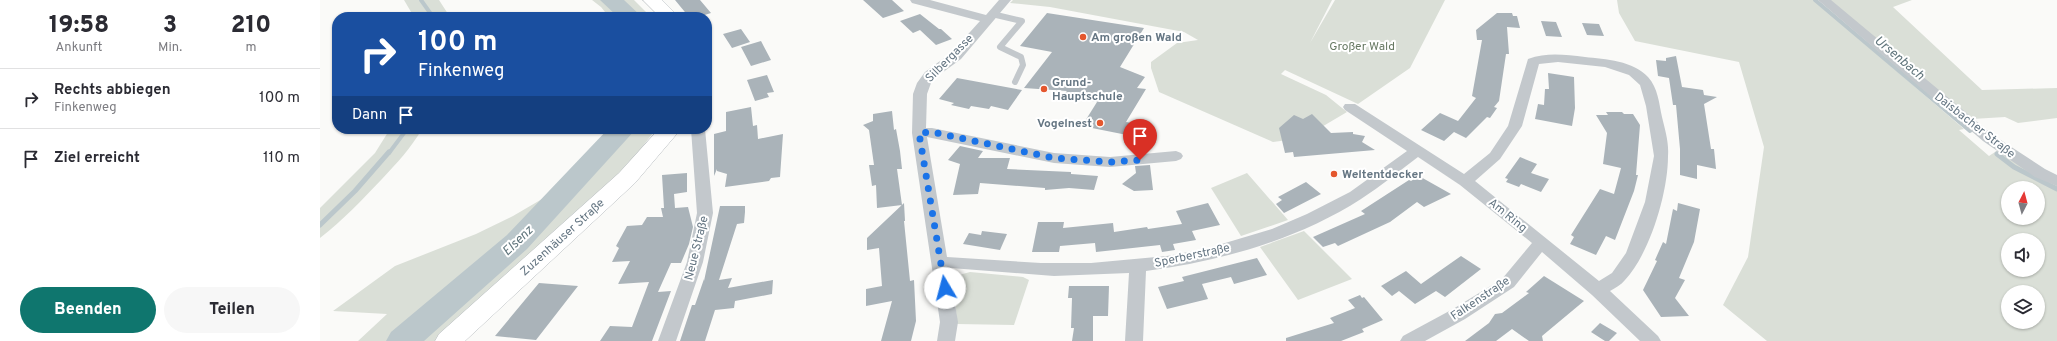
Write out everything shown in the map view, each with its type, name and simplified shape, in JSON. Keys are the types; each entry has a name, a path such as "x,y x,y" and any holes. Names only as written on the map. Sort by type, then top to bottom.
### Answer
{"main road":[{"path":"652,0 665,12"},
{"name":"Zuzenhäuser Straße","path":"448,341 627,178 667,134"}],"street":[{"path":"916,0 990,16"},
{"name":"Silbergasse","path":"946,341 949,322 919,133 920,94 924,83 930,75 956,56 1005,0"},
{"name":"Daisbacher Straße","path":"1824,0 1988,138 2040,172 2057,181"},
{"path":"1465,181 1495,156 1515,126 1533,62 1546,58 1595,62 1615,66 1639,76 1645,82 1652,97 1659,136 1661,155 1656,192 1634,253 1618,277 1598,290"},
{"name":"Am Ring","path":"1350,107 1465,181 1598,290 1652,341"},
{"path":"919,133 932,132 1054,158 1110,162 1176,156"},
{"name":"Neue Straße","path":"667,341 695,262 705,213 698,134"},
{"name":"Sperberstraße","path":"941,264 951,262 1055,270 1138,266 1199,255 1260,239 1312,219 1348,201 1418,150"},
{"name":"Falkenstraße","path":"1409,341 1459,314 1508,283 1541,243"},
{"path":"1134,341 1138,266"}],"lane":[{"path":"990,16 1022,20 1000,47 1021,57 1023,65 1015,82"}],"green space":[{"path":"404,0 439,0 447,12 411,12"},
{"path":"592,0 634,0 646,12 605,12"},
{"name":"Großer Wald","path":"1013,0 1332,0 1310,43 1335,0 1445,0 1410,68 1358,104 1285,70 1281,74 1326,95 1347,112 1303,138 1273,142 1159,92 1151,68 1151,62 1177,43 1198,40 1184,32 1050,7 1010,3"},
{"path":"1617,0 1814,0 1964,129 1959,130 1989,156 1998,150 2057,184 2057,341 1767,341 1723,305 1748,257 1764,147 1739,62 1635,41 1619,13"},
{"path":"1830,0 1912,0 1893,7 1982,90 2057,88 2057,118 2018,123 2005,117 1972,119"},
{"path":"387,134 419,134 382,179 360,202 320,238 320,208 375,153"},
{"path":"613,134 652,134 623,172 519,263 435,341 358,341 387,314 333,311 395,266 476,234 513,216 566,185"},
{"path":"1247,173 1288,220 1241,236 1211,188"},
{"path":"1304,231 1352,279 1298,300 1260,247"},
{"path":"970,272 1023,277 1029,280 1014,325 957,324 954,284 959,275"}],"building":[{"path":"675,0 700,0 710,12 685,12"},
{"path":"863,0 892,0 904,11 883,18"},
{"path":"1047,13 1144,28 1120,67 1145,77 1137,88 1146,89 1126,122 1144,125 1137,137 1082,126 1097,102 1063,95 1067,91 1024,88 1052,52 1020,46"},
{"path":"1497,13 1512,13 1513,16 1517,16 1520,28 1507,27 1509,54 1506,54 1499,101 1494,107 1497,108 1490,118 1487,117 1466,138 1454,132 1444,141 1421,130 1440,113 1458,121 1476,98 1472,96 1482,40 1477,40 1476,30"},
{"path":"920,14 952,39 936,45 920,30 913,33 900,21"},
{"path":"1541,21 1556,22 1562,37 1546,36"},
{"path":"1582,23 1599,24 1604,36 1587,35"},
{"path":"741,29 750,42 732,48 723,34"},
{"path":"761,41 771,60 751,66 741,47"},
{"path":"1676,56 1682,87 1703,90 1704,95 1717,97 1704,104 1711,149 1714,149 1716,169 1697,165 1697,179 1680,175 1680,149 1676,105 1673,105 1669,78 1658,76 1656,60 1666,61 1666,58"},
{"path":"1548,73 1574,77 1575,108 1572,126 1535,119 1538,104 1544,105 1545,89 1549,89"},
{"path":"767,75 774,92 767,93 769,97 755,101 747,80"},
{"path":"957,78 1022,90 1008,110 991,106 989,109 971,106 969,109 951,105 954,103 939,99"},
{"path":"751,107 753,126 757,125 758,139 783,134 780,177 771,178 769,181 725,187 727,174 717,171 717,169 714,176 714,134 726,131 726,112"},
{"path":"892,111 894,130 896,129 902,169 897,169 902,205 877,208 876,185 872,186 869,165 874,165 869,130 863,125 873,121 873,114"},
{"path":"1606,112 1633,114 1640,125 1636,175 1638,175 1634,191 1615,240 1606,236 1596,255 1570,244 1574,237 1571,235 1600,189 1614,194 1621,168 1603,164 1607,133 1596,115 1608,115"},
{"path":"1312,114 1331,133 1353,132 1353,134 1365,136 1362,142 1375,150 1294,157 1293,152 1285,153 1279,128 1294,115 1303,119"},
{"path":"960,146 983,151 978,158 1010,158 1007,169 1071,172 1071,174 1098,176 1094,190 1069,188 1045,190 1045,188 980,183 978,194 953,195 960,164 948,160"},
{"path":"1520,157 1537,164 1531,173 1549,179 1541,192 1521,184 1519,187 1506,182 1508,179 1505,178"},
{"path":"1150,165 1153,190 1134,191 1122,184 1136,173 1135,166"},
{"path":"687,173 687,192 674,194 675,208 688,207 693,227 689,244 681,263 671,263 658,292 671,291 652,341 600,341 610,326 632,327 649,282 618,284 630,261 612,262 619,248 616,246 627,226 642,225 647,217 663,217 661,208 664,208 662,175"},
{"path":"1419,176 1451,194 1424,207 1417,202 1390,222 1338,246 1335,243 1323,247 1313,237 1365,214 1361,211 1409,180 1411,181"},
{"path":"1306,182 1321,194 1284,213 1276,204 1282,200 1278,197"},
{"path":"904,203 904,221 910,281 914,280 916,321 911,341 881,341 892,301 866,306 866,289 882,286 879,248 867,250 867,238"},
{"path":"1208,203 1220,225 1192,231 1196,240 1173,244 1175,250 1162,252 1160,245 1096,252 1095,243 1060,246 1059,252 1032,252 1038,222 1064,222 1063,228 1113,223 1114,232 1147,227 1148,229 1182,224 1176,211"},
{"path":"1678,203 1700,209 1694,242 1679,278 1685,280 1675,298 1689,316 1661,317 1643,290 1657,261 1655,260 1663,242 1666,244 1673,209 1677,211"},
{"path":"720,206 745,206 745,212 744,223 737,224 719,280 732,278 728,288 773,280 772,294 735,301 734,308 715,310 705,341 680,341 692,305 695,305 704,279 704,281"},
{"path":"982,231 1007,234 1000,250 963,244 969,233 981,235"},
{"path":"1461,256 1481,269 1445,297 1436,291 1415,304 1399,291 1392,296 1381,286 1406,271 1421,284"},
{"path":"1257,258 1267,275 1234,284 1231,277 1202,284 1208,299 1167,309 1158,287 1184,281 1182,277"},
{"path":"1544,276 1584,301 1542,336 1543,341 1529,341 1512,329 1496,341 1465,341 1489,323 1495,314 1502,313 1529,293 1526,292"},
{"path":"539,283 578,286 536,340 495,336"},
{"path":"1069,286 1109,286 1108,316 1093,316 1093,341 1072,341 1074,328 1071,328 1072,298 1068,298"},
{"path":"1360,295 1362,298 1364,297 1383,320 1362,329 1364,332 1341,341 1286,341 1286,338 1334,323 1330,318 1355,308 1348,300"},
{"path":"1600,323 1617,333 1609,341 1605,341 1591,332"}],"waterway":[{"path":"421,0 429,12"},
{"name":"Elsenz","path":"611,0 625,12"},
{"name":"Ursenbach","path":"1815,0 1970,131"},
{"path":"389,153 403,134"},
{"name":"Elsenz","path":"402,341 517,242 618,134"},
{"path":"320,225 355,191 389,152"},
{"path":"1997,154 2014,167 2057,189"}],"place":[{"name":"Am großen Wald","path":"1083,37"},
{"name":"Grund- Hauptschule","path":"1044,89"},
{"name":"Vogelnest","path":"1100,123"},
{"name":"Weltentdecker","path":"1334,174"}],"route":[{"path":"945,288 919,133 932,132 1054,158 1110,162 1140,160"}]}
